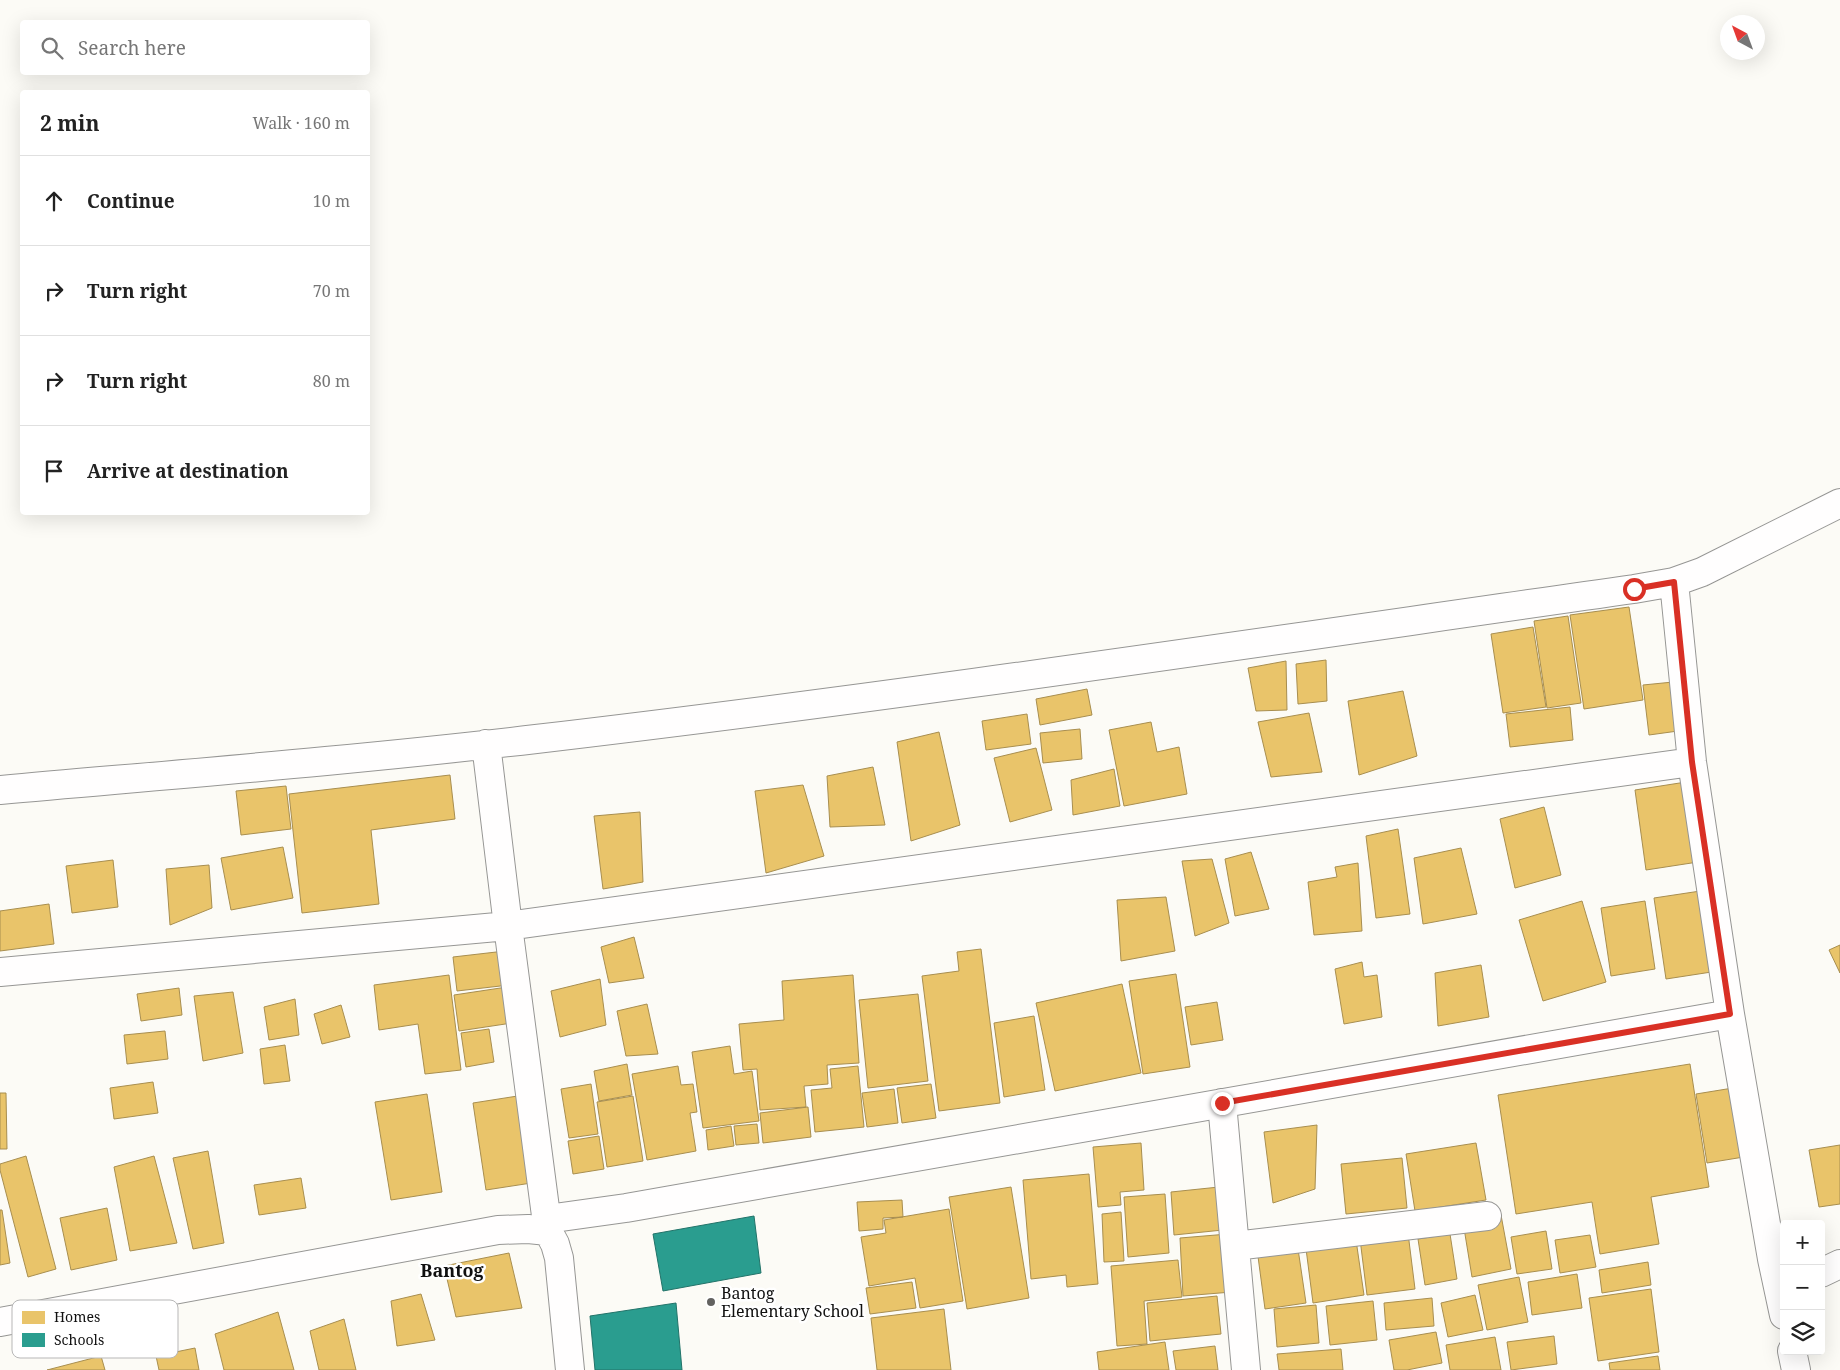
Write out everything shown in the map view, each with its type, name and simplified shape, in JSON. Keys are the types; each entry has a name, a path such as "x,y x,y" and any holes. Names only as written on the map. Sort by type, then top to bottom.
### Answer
{"street":[{"path":"0,790 486,744 705,718 1012,677 1634,589 1674,582 1702,572 1840,503"},
{"path":"1674,582 1692,762 1730,1014 1780,1288"},
{"path":"486,744 548,1225 559,1258 570,1370"},
{"path":"0,972 508,926 1692,762"},
{"path":"119,1300 498,1230 528,1229 626,1208 1730,1014"},
{"path":"1222,1103 1246,1370"},
{"path":"1234,1246 1487,1216"},
{"path":"1825,1271 1840,1264"},
{"path":"1793,1355 1796,1370"}],"building: Homes":[{"path":"1629,607 1643,700 1584,709 1570,615"},
{"path":"1568,616 1581,703 1547,708 1534,621"},
{"path":"1533,627 1546,707 1503,713 1491,634"},
{"path":"1326,660 1327,701 1298,704 1296,664"},
{"path":"1286,661 1287,710 1256,711 1248,668"},
{"path":"1673,682 1678,731 1649,735 1643,685"},
{"path":"1087,689 1092,715 1040,725 1036,699"},
{"path":"1403,691 1417,756 1359,775 1348,701"},
{"path":"1570,707 1573,740 1510,747 1506,714"},
{"path":"1309,713 1322,772 1271,777 1258,722"},
{"path":"1027,714 1031,744 986,750 982,721"},
{"path":"1151,722 1157,752 1179,747 1187,794 1124,806 1109,730"},
{"path":"1080,729 1082,759 1043,763 1040,733"},
{"path":"939,732 960,825 911,841 897,742"},
{"path":"1036,748 1052,810 1010,822 994,758"},
{"path":"873,767 885,825 830,827 827,776"},
{"path":"1114,769 1120,806 1073,815 1071,780"},
{"path":"450,775 455,819 371,830 379,904 302,913 289,794"},
{"path":"1686,782 1698,862 1646,870 1635,790"},
{"path":"803,785 824,856 766,873 755,791"},
{"path":"286,786 291,829 241,835 236,791"},
{"path":"1544,807 1561,875 1515,888 1500,819"},
{"path":"640,812 643,882 603,889 594,816"},
{"path":"1398,829 1410,914 1376,918 1366,836"},
{"path":"283,847 293,898 231,910 221,858"},
{"path":"1461,848 1477,914 1423,924 1414,858"},
{"path":"1251,852 1269,909 1235,916 1225,859"},
{"path":"1212,859 1229,923 1195,936 1182,861"},
{"path":"113,860 118,907 72,913 66,866"},
{"path":"1358,863 1362,931 1314,935 1308,882 1337,877 1335,867"},
{"path":"209,865 212,908 170,925 166,869"},
{"path":"1707,890 1718,971 1666,979 1654,898"},
{"path":"1166,897 1175,951 1121,961 1117,900"},
{"path":"1582,901 1606,982 1543,1001 1519,920"},
{"path":"1645,901 1655,969 1611,976 1601,908"},
{"path":"49,904 54,944 0,951 0,911"},
{"path":"634,937 644,978 609,983 601,947"},
{"path":"1840,945 1840,973 1829,950"},
{"path":"981,949 1000,1103 939,1111 922,976 959,971 957,952"},
{"path":"505,951 509,985 457,991 453,957"},
{"path":"1362,962 1364,977 1377,975 1382,1017 1344,1024 1335,969"},
{"path":"1481,965 1489,1017 1438,1026 1435,973"},
{"path":"1176,974 1190,1067 1143,1074 1129,981"},
{"path":"449,975 461,1070 425,1074 418,1024 379,1030 374,985"},
{"path":"853,975 859,1063 827,1065 828,1084 804,1086 806,1107 760,1110 757,1069 743,1070 739,1024 784,1020 782,981"},
{"path":"600,979 606,1025 560,1037 551,991"},
{"path":"1122,984 1141,1073 1055,1091 1036,1003"},
{"path":"507,987 512,1023 459,1031 454,995"},
{"path":"179,988 182,1015 141,1021 137,994"},
{"path":"233,992 243,1053 203,1061 194,996"},
{"path":"918,994 928,1081 868,1088 859,1000"},
{"path":"295,999 299,1035 269,1040 264,1007"},
{"path":"1217,1002 1223,1040 1191,1045 1185,1007"},
{"path":"647,1004 658,1054 626,1056 617,1011"},
{"path":"341,1005 350,1037 322,1044 314,1014"},
{"path":"1034,1016 1045,1090 1004,1097 994,1023"},
{"path":"489,1029 494,1062 466,1067 461,1033"},
{"path":"165,1031 168,1059 127,1064 124,1035"},
{"path":"285,1045 290,1081 264,1084 260,1049"},
{"path":"730,1046 734,1074 752,1071 759,1121 703,1128 692,1052"},
{"path":"627,1064 632,1095 599,1101 594,1071"},
{"path":"1690,1064 1709,1187 1651,1197 1659,1244 1600,1254 1592,1202 1516,1214 1498,1095"},
{"path":"678,1066 681,1085 693,1084 697,1112 690,1113 696,1151 647,1160 632,1074"},
{"path":"858,1066 864,1127 815,1132 811,1090 832,1088 830,1069"},
{"path":"153,1082 158,1113 114,1119 110,1088"},
{"path":"591,1084 598,1134 569,1138 561,1089"},
{"path":"931,1084 936,1118 902,1123 897,1088"},
{"path":"1739,1087 1750,1156 1707,1163 1696,1094"},
{"path":"894,1089 898,1123 867,1127 862,1093"},
{"path":"0,1093 6,1093 7,1149 0,1149"},
{"path":"427,1094 442,1192 391,1200 375,1102"},
{"path":"524,1095 538,1182 486,1190 473,1103"},
{"path":"633,1096 643,1161 607,1167 597,1102"},
{"path":"808,1107 811,1137 763,1143 760,1113"},
{"path":"757,1124 759,1143 736,1145 734,1126"},
{"path":"1317,1125 1315,1189 1273,1203 1264,1132"},
{"path":"731,1126 734,1146 708,1150 706,1130"},
{"path":"599,1136 604,1169 573,1174 568,1141"},
{"path":"1141,1143 1144,1190 1120,1192 1121,1205 1098,1207 1093,1147"},
{"path":"1476,1143 1486,1200 1415,1211 1406,1154"},
{"path":"1840,1145 1840,1204 1819,1207 1809,1150"},
{"path":"208,1151 224,1243 193,1249 173,1158"},
{"path":"26,1156 56,1269 28,1277 0,1170 0,1164"},
{"path":"154,1156 177,1243 130,1251 114,1167"},
{"path":"1402,1158 1407,1208 1346,1214 1341,1164"},
{"path":"1089,1174 1098,1284 1067,1287 1066,1275 1031,1279 1023,1180"},
{"path":"301,1178 306,1208 259,1215 254,1185"},
{"path":"1011,1187 1029,1298 967,1309 949,1197"},
{"path":"1219,1187 1223,1230 1174,1235 1171,1192"},
{"path":"1165,1194 1169,1253 1128,1257 1124,1197"},
{"path":"902,1200 903,1217 883,1218 883,1229 859,1231 857,1202"},
{"path":"107,1208 117,1260 71,1270 60,1218"},
{"path":"949,1209 963,1301 920,1308 915,1278 869,1286 861,1237 886,1233 884,1220"},
{"path":"0,1210 2,1210 10,1263 0,1265"},
{"path":"1121,1212 1124,1261 1104,1262 1102,1214"},
{"path":"1501,1215 1511,1269 1472,1277 1463,1222"},
{"path":"1546,1231 1552,1269 1517,1274 1511,1237"},
{"path":"1355,1233 1364,1295 1313,1303 1305,1241"},
{"path":"1408,1233 1415,1289 1367,1295 1360,1239"},
{"path":"1228,1234 1232,1292 1183,1296 1180,1238"},
{"path":"1450,1234 1457,1279 1425,1285 1418,1239"},
{"path":"1590,1235 1596,1267 1560,1273 1555,1240"},
{"path":"1297,1242 1306,1303 1265,1309 1257,1249"},
{"path":"509,1253 522,1308 456,1317 444,1266"},
{"path":"1178,1260 1182,1297 1144,1301 1147,1344 1117,1346 1111,1266"},
{"path":"1648,1262 1651,1285 1602,1293 1599,1270"},
{"path":"1577,1274 1582,1308 1532,1315 1528,1282"},
{"path":"1519,1277 1528,1322 1487,1330 1478,1285"},
{"path":"912,1282 916,1308 870,1314 866,1288"},
{"path":"1651,1289 1659,1352 1598,1361 1589,1298"},
{"path":"421,1294 435,1340 397,1346 391,1301"},
{"path":"1475,1295 1483,1330 1448,1337 1441,1303"},
{"path":"1217,1296 1221,1334 1150,1341 1147,1303"},
{"path":"1432,1298 1434,1326 1386,1330 1384,1303"},
{"path":"1373,1301 1377,1340 1330,1345 1326,1306"},
{"path":"1316,1305 1319,1343 1277,1347 1274,1309"},
{"path":"944,1309 951,1370 877,1370 871,1318"},
{"path":"278,1312 294,1370 224,1370 215,1334"},
{"path":"344,1319 356,1370 319,1370 310,1331"},
{"path":"1436,1332 1442,1363 1407,1370 1394,1370 1389,1340"},
{"path":"1554,1336 1557,1364 1511,1370 1507,1342"},
{"path":"1495,1337 1501,1370 1450,1370 1446,1345"},
{"path":"1165,1342 1169,1370 1099,1370 1097,1352"},
{"path":"1215,1346 1218,1370 1176,1370 1173,1351"},
{"path":"195,1348 199,1370 159,1370 156,1358 178,1358 178,1351"},
{"path":"1341,1349 1343,1370 1279,1370 1277,1354"},
{"path":"1658,1356 1660,1370 1610,1370 1609,1363"},
{"path":"93,1358 102,1358 105,1370 47,1370"}],"building: Schools":[{"path":"754,1216 761,1273 663,1291 653,1234"},
{"path":"676,1303 682,1370 595,1370 590,1316"}],"place":[{"name":"Bantog Elementary School","path":"711,1302"}],"district":[{"name":"Bantog","path":"452,1270"}],"route":[{"path":"1222,1103 1730,1014 1692,762 1674,582 1634,589"}]}
